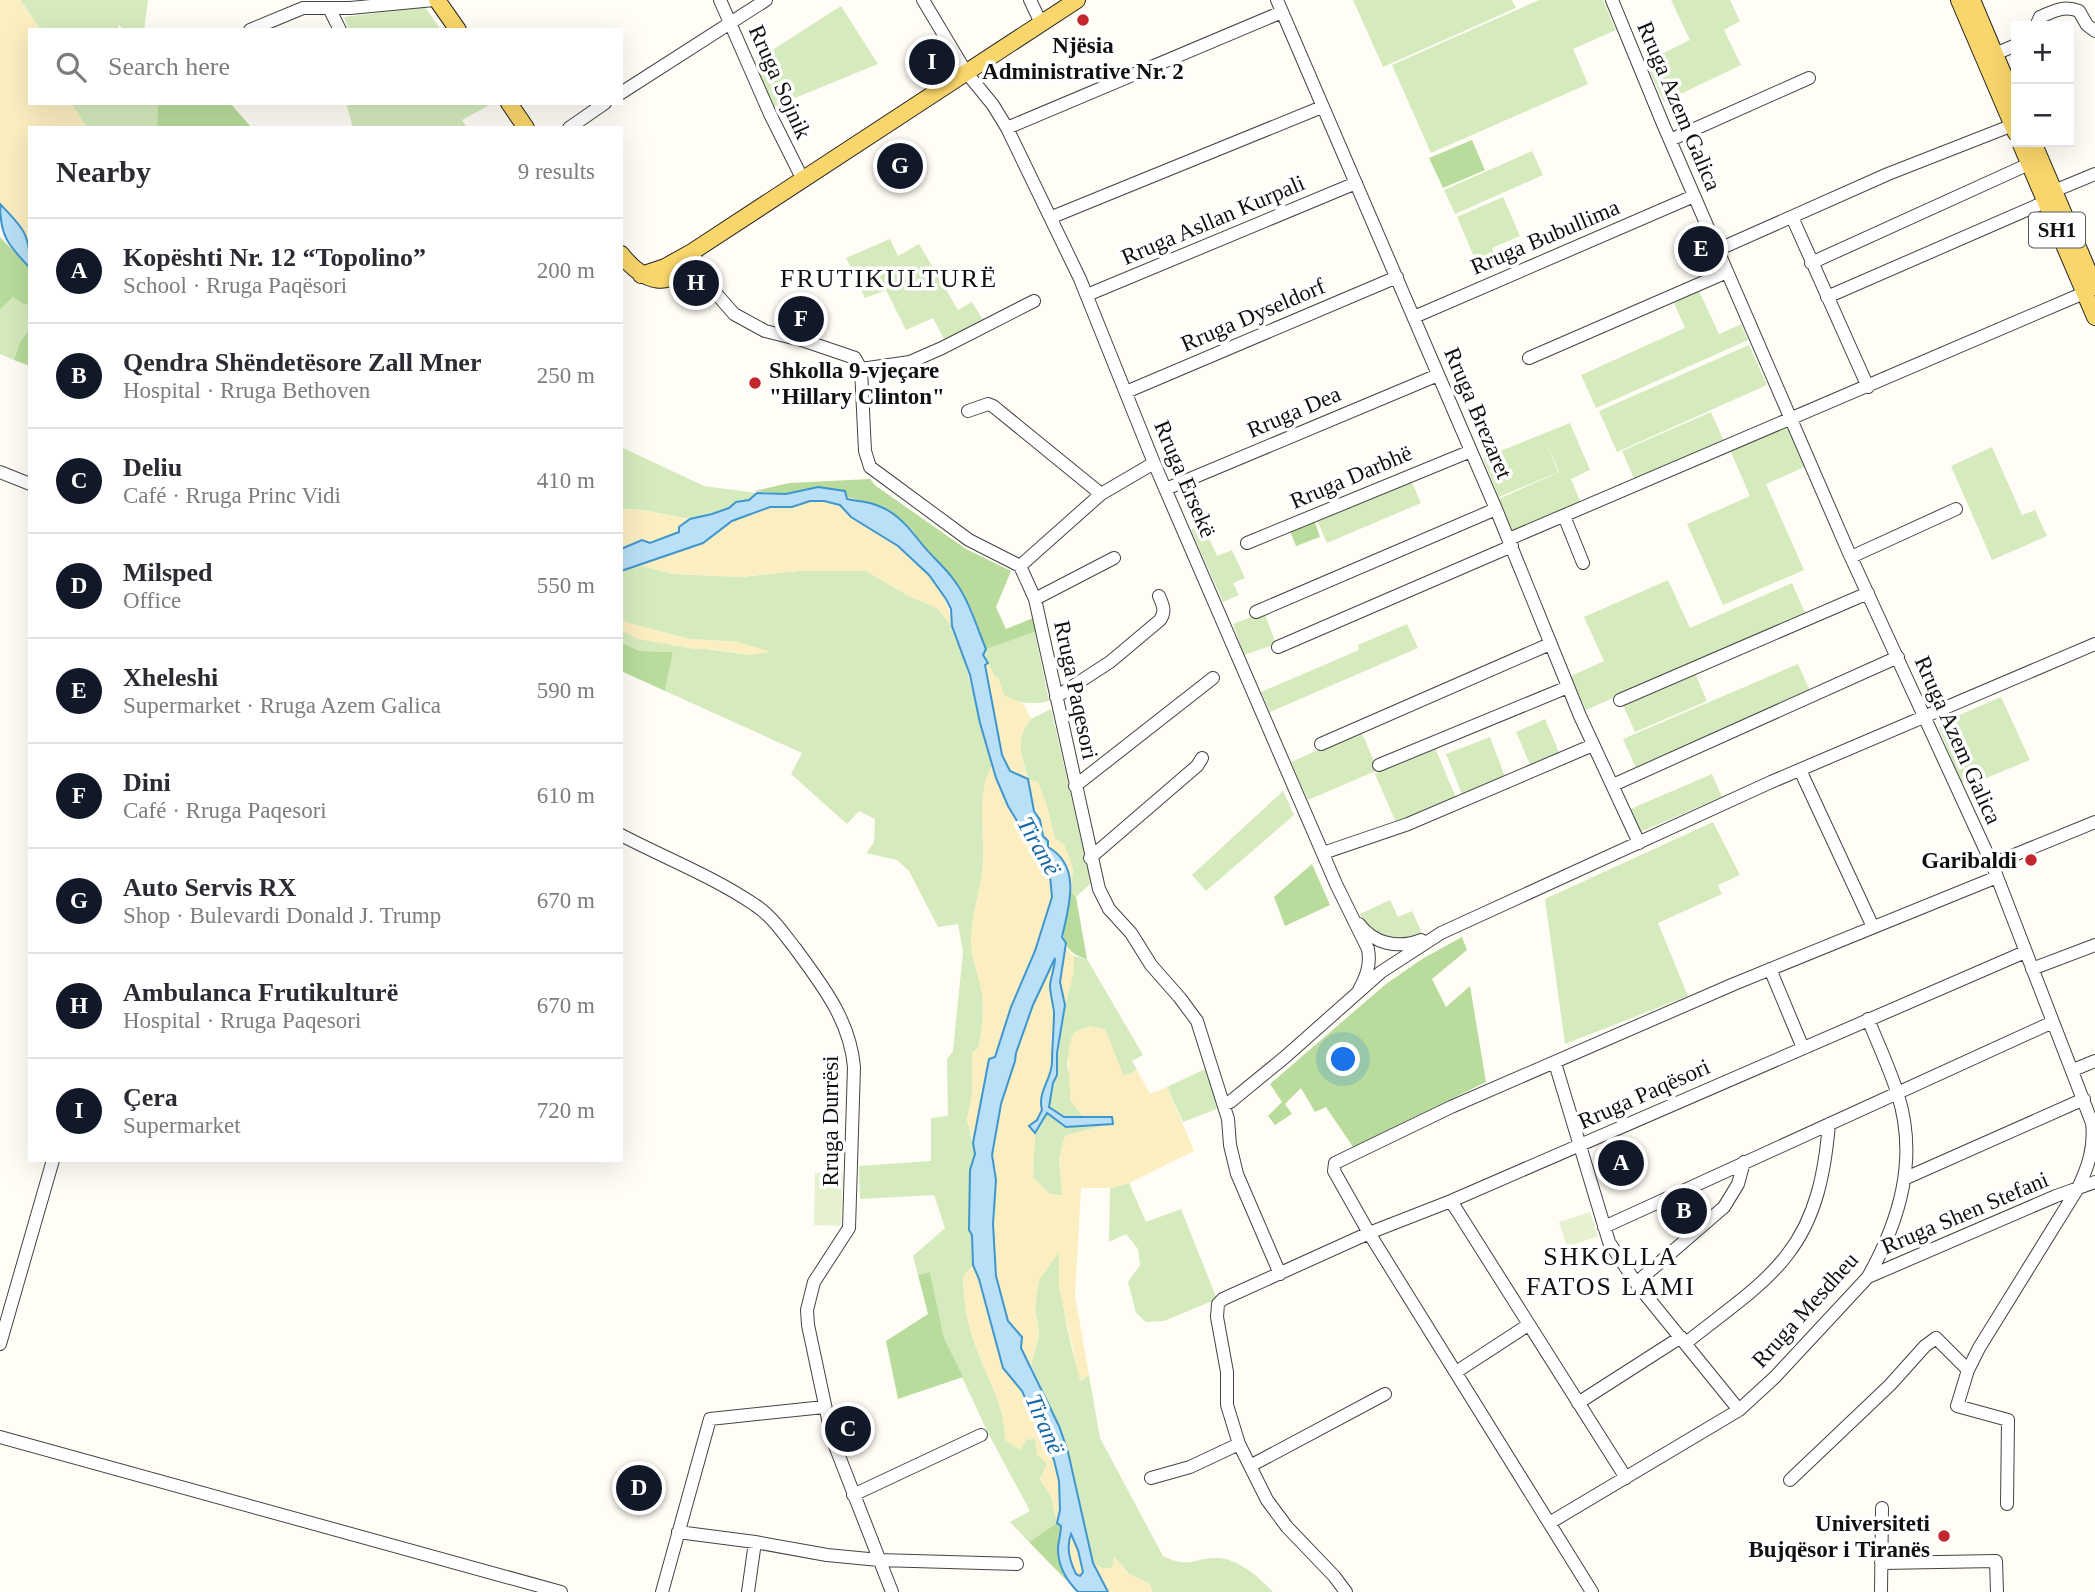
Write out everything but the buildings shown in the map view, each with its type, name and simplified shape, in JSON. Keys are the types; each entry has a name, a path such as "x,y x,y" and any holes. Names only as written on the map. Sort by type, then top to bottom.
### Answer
{"main road":[{"path":"435,0 456,28"},
{"path":"1959,0 2011,122"},
{"path":"1972,0 2011,92"},
{"path":"623,256 641,275 655,279 674,275 683,268 690,253 915,108 1069,2"},
{"path":"510,105 525,126"},
{"name":"SH1","path":"2022,147 2029,164 2091,269 2090,290"},
{"name":"SH1","path":"2035,147 2050,196 2090,290 2095,317"}],"street":[{"path":"255,28 303,8 350,8 435,0"},
{"name":"Rruga Sojnik","path":"720,0 770,114 803,180"},
{"path":"623,92 766,0"},
{"name":"Rruga Ersekë","path":"923,0 966,72 993,105 1007,128 1052,217 1087,295 1154,463 1323,853 1350,913 1373,944"},
{"path":"1030,0 1041,23"},
{"name":"Rruga Azem Galica","path":"1612,0 1693,196 1851,557 1992,864 2092,1123 2090,1160 2078,1188 1992,1325 1968,1370 1958,1406 2008,1420 2007,1504"},
{"path":"1007,128 1279,6"},
{"name":"Rruga Brezaret","path":"1279,6 1496,509 1568,687 1639,843"},
{"path":"2038,21 2063,7 2072,8 2079,11 2087,25 2095,31"},
{"path":"330,8 337,28"},
{"path":"1995,54 2011,47"},
{"path":"1670,140 1809,78"},
{"path":"572,126 602,105"},
{"path":"1052,217 1322,107"},
{"path":"1717,250 1888,174 2011,130"},
{"path":"1811,263 2029,164"},
{"path":"1826,297 2095,174"},
{"name":"Rruga Asllan Kurpali","path":"1087,295 1356,183"},
{"name":"Rruga Bubullima","path":"1414,317 1693,196"},
{"path":"1792,217 1868,387"},
{"path":"690,253 713,290 734,314 765,331 847,353 855,358 861,369 864,451 870,467 969,540 1020,566 1101,494 1154,463"},
{"path":"1529,358 1727,272"},
{"name":"Rruga Dyseldorf","path":"1126,392 1397,277"},
{"path":"1278,647 1564,516 2090,290"},
{"path":"861,369 910,362 1034,301"},
{"name":"Rruga Dea","path":"1166,489 1438,375"},
{"path":"968,411 984,405 992,407 1101,494"},
{"name":"Rruga Darbhë","path":"1247,543 1471,451"},
{"path":"0,472 28,483"},
{"path":"1256,612 1496,509"},
{"path":"1851,557 1956,509"},
{"path":"1564,516 1583,563"},
{"path":"1035,599 1114,558"},
{"name":"Rruga Paqesori","path":"1020,566 1035,599 1090,858 1099,889 1109,909 1197,1021 1224,1104 1237,1174 1280,1274"},
{"path":"1620,700 1868,593"},
{"path":"1056,697 1110,662 1160,620 1164,609 1159,596"},
{"path":"1321,744 1550,644"},
{"path":"1373,944 1412,944 1441,933 1800,770 2093,649"},
{"path":"1613,785 1898,657"},
{"path":"1075,786 1213,678"},
{"path":"1379,765 1568,687"},
{"path":"1323,853 1389,832 1593,745"},
{"path":"1090,858 1197,766 1202,758"},
{"path":"1800,770 1873,927"},
{"path":"1992,864 2095,822"},
{"name":"Rruga Durrësi","path":"623,836 756,906 780,928 813,972 839,1014 852,1048 854,1067 850,1221 846,1235 826,1260 814,1282 807,1310 808,1325 824,1407 838,1456 892,1592"},
{"path":"1592,1592 1551,1522 1369,1233 1334,1171 1335,1163 1451,1107 1770,969 1997,877"},
{"path":"1224,1104 1285,1057 1391,964 1441,933"},
{"path":"1373,944 1382,963 1391,964"},
{"path":"1358,992 1367,974 1373,944"},
{"path":"2032,969 2095,945"},
{"name":"Rruga Paqësori","path":"1346,1592 1267,1500 1239,1444 1227,1405 1226,1360 1216,1309 1223,1299 1369,1233 1451,1201 2025,952"},
{"path":"1770,969 1803,1048"},
{"name":"Rruga Mesdheu","path":"1551,1522 1739,1410 1758,1395 1868,1277 1898,1210 1906,1178 1907,1137 1898,1093 1868,1019"},
{"path":"1604,1227 2053,1022"},
{"path":"2073,1070 2095,1062"},
{"path":"1555,1063 1604,1227 1617,1258 1739,1410"},
{"path":"1906,1178 2084,1099"},
{"path":"1578,1403 1684,1340 1761,1282 1789,1253 1809,1218 1816,1199 1829,1124"},
{"path":"0,1344 52,1162"},
{"path":"1636,1283 1724,1206 1738,1184 1744,1162"},
{"name":"Rruga Shen Stefani","path":"1868,1277 2095,1182"},
{"path":"1451,1201 1626,1478"},
{"path":"1456,1372 1528,1325"},
{"path":"1790,1480 1936,1338 1968,1370"},
{"path":"1250,1466 1385,1394"},
{"path":"662,1592 710,1419 824,1407"},
{"path":"853,1495 981,1435"},
{"path":"0,1437 561,1592"},
{"path":"1151,1478 1190,1467 1239,1444"},
{"path":"1881,1592 1882,1508"},
{"path":"678,1532 827,1555 879,1560 1017,1564"},
{"path":"748,1592 755,1542"},
{"path":"1881,1563 1996,1561 1997,1592"}],"green space":[{"path":"20,0 148,0 144,28 122,28 119,25 118,28 40,28"},
{"path":"1353,0 1512,0 1516,8 1383,67"},
{"path":"1539,0 1603,0 1616,30 1573,49 1588,84 1431,153 1392,65"},
{"path":"1671,0 1730,0 1740,21 1724,30 1741,65 1664,102 1645,62 1690,40"},
{"path":"841,6 878,64 773,107 754,62"},
{"path":"425,7 440,28 348,28 344,17"},
{"path":"72,105 158,105 157,126 86,126"},
{"path":"158,105 232,105 250,126 157,126"},
{"path":"347,105 489,105 462,120 466,126 352,126"},
{"path":"1472,140 1485,170 1443,188 1429,158"},
{"path":"1532,151 1543,175 1455,214 1444,190"},
{"path":"1503,197 1520,236 1492,248 1499,265 1481,273 1457,217"},
{"path":"0,237 28,266 28,303 25,305 13,297 0,310"},
{"path":"890,239 898,256 919,244 958,310 972,302 985,323 946,343 933,318 906,330 886,290 865,298 846,258"},
{"path":"1699,291 1719,334 1741,324 1748,340 1596,408 1581,375 1685,328 1674,303"},
{"path":"13,297 25,305 28,303 28,332 20,342 14,360 0,354 0,310"},
{"path":"28,332 28,365 14,360 20,342"},
{"path":"1749,345 1767,385 1617,452 1599,411"},
{"path":"1711,412 1724,441 1635,481 1622,451"},
{"path":"1570,423 1590,470 1571,479 1581,503 1513,532 1499,499 1559,472 1546,442 1558,472 1499,497 1483,458"},
{"path":"1789,424 1807,466 1766,484 1804,570 1723,605 1687,524 1750,496 1730,450"},
{"path":"1992,447 2022,515 2035,510 2047,536 1992,560 1951,466"},
{"path":"623,448 704,486 757,493 749,500 736,502 729,508 690,519 623,509"},
{"path":"1410,478 1421,503 1327,543 1316,518"},
{"path":"870,479 876,486 966,549 1011,571 996,607 1006,629 1033,618 1035,632 986,649 971,608 956,583 921,544 913,531 883,507 847,497 845,491 818,487 787,494 754,491 789,483"},
{"path":"1314,519 1320,537 1296,546 1289,529"},
{"path":"1203,525 1217,556 1232,550 1245,578 1233,583 1239,595 1223,602 1191,530"},
{"path":"639,565 673,574 741,577 798,571 866,571 909,596 937,608 952,626 960,644 992,766 982,805 983,858 973,918 973,958 982,993 983,1013 979,1047 972,1053 972,1095 967,1119 975,1154 970,1231 973,1265 963,1277 963,1286 970,1330 999,1404 1005,1440 1035,1439 1048,1464 1040,1479 1052,1499 1057,1523 1029,1542 1010,1522 1030,1511 987,1431 944,1338 930,1272 918,1275 913,1256 945,1228 934,1195 860,1199 859,1166 931,1161 931,1118 948,1116 947,1059 953,1051 963,952 958,924 938,927 909,871 897,860 866,853 874,842 875,819 859,811 847,824 791,774 802,753 665,691 673,652 639,651 623,643 623,630 638,639 749,655 739,642 689,639 623,622 623,570"},
{"path":"1668,580 1690,628 1792,583 1805,613 1586,710 1571,676 1604,661 1584,617"},
{"path":"1264,612 1276,644 1244,655 1233,624"},
{"path":"1407,624 1418,648 1270,712 1261,692 1359,650 1358,645"},
{"path":"1035,632 1049,701 1026,703 1004,696 998,678 983,654 986,649"},
{"path":"623,643 639,651 673,652 665,691 623,672"},
{"path":"1798,664 1811,693 1636,768 1623,739"},
{"path":"1694,671 1707,701 1635,732 1622,703"},
{"path":"2001,697 2030,760 1979,781 1961,782 1939,728 1941,723"},
{"path":"1051,709 1091,883 1076,897 1071,892 1073,868 1055,838 1046,803 1028,779 1020,750 1021,731 1031,719"},
{"path":"1545,719 1560,755 1531,767 1516,732"},
{"path":"1361,731 1378,770 1308,800 1291,762"},
{"path":"1490,737 1506,779 1463,797 1446,754"},
{"path":"1435,748 1457,800 1397,825 1375,774"},
{"path":"1712,774 1722,797 1638,833 1628,810"},
{"path":"1283,791 1294,815 1206,891 1192,875"},
{"path":"1713,822 1740,875 1718,885 1722,894 1658,923 1688,996 1565,1044 1545,899"},
{"path":"1312,864 1330,905 1285,926 1274,897"},
{"path":"1071,892 1076,897 1087,959 1068,949 1065,941 1064,923"},
{"path":"1390,900 1398,917 1412,911 1422,933 1395,938 1379,934 1372,929 1360,914"},
{"path":"1462,937 1467,950 1432,979 1446,1007 1470,986 1486,1082 1353,1147 1326,1107 1315,1112 1301,1088 1285,1104 1292,1114 1275,1125 1268,1116 1282,1102 1270,1084 1386,984 1422,959"},
{"path":"1074,956 1087,959 1143,1055 1132,1061 1137,1070 1124,1076 1090,1026 1074,1033 1067,1064 1071,1084 1070,1100 1084,1118 1064,1117 1049,1107"},
{"path":"1207,1068 1217,1109 1183,1122 1167,1087"},
{"path":"1047,1113 1066,1127 1101,1126 1065,1136 1059,1159 1063,1196 1050,1194 1033,1178 1035,1133"},
{"path":"815,1173 843,1174 841,1226 814,1225"},
{"path":"1129,1183 1146,1222 1181,1209 1217,1299 1164,1321 1146,1322 1136,1313 1128,1282 1140,1265 1138,1249 1126,1234 1109,1242 1110,1188"},
{"path":"1590,1212 1598,1236 1567,1247 1559,1222"},
{"path":"1059,1251 1068,1333 1081,1381 1089,1375 1100,1438 1163,1556 1180,1562 1208,1558 1233,1561 1255,1575 1273,1592 1152,1592 1150,1584 1129,1574 1115,1558 1112,1568 1102,1568 1093,1563 1059,1426 1031,1365 1039,1335 1035,1306 1039,1280"},
{"path":"930,1272 944,1338 963,1377 898,1399 886,1341 928,1314 918,1275"},
{"path":"1057,1523 1061,1526 1062,1568 1067,1581 1029,1542"}],"sand":[{"path":"0,0 20,0 40,28 28,28 28,105 72,105 86,126 28,126 28,241 22,227 0,204"},
{"path":"809,501 838,504 851,517 916,562 940,590 948,607 952,626 937,608 909,596 866,571 798,571 741,577 673,574 639,565 703,543 732,521 747,515 770,507 792,507"},
{"path":"623,509 690,519 679,527 679,532 650,543 623,549"},
{"path":"623,622 689,639 739,642 771,652 750,655 638,639 623,630"},
{"path":"988,663 995,677 998,677 1004,696 1023,703 1031,719 1021,741 1023,762 1027,779 1038,782 1055,838 1064,844 1073,868 1071,892 1062,861 1048,847 1031,790 1010,771 1002,755 984,665"},
{"path":"992,766 1008,806 1050,876 1052,897 1035,951 1011,1007 995,1057 989,1059 973,1143 967,1119 972,1095 972,1053 979,1047 983,1006 971,936 982,872 982,805"},
{"path":"1066,943 1067,950 1074,956 1074,972 1065,1005 1060,982"},
{"path":"1056,956 1050,988 1054,1021 1052,1061 1044,1086 1042,1109 1037,1120 1029,1126 1035,1133 1033,1178 1050,1194 1062,1196 1059,1159 1065,1136 1112,1123 1111,1117 1084,1118 1070,1100 1070,1041 1073,1033 1090,1026 1105,1029 1124,1076 1137,1070 1150,1094 1167,1087 1194,1151 1129,1183 1110,1188 1081,1188 1075,1296 1089,1375 1080,1381 1059,1287 1059,1252 1039,1280 1035,1306 1039,1335 1031,1365 1008,1319 1001,1298 995,1256 996,1178 992,1143 994,1130 1015,1053 1033,1005"},
{"path":"973,1265 1003,1368 1021,1391 1054,1460 1059,1481 1060,1510 1057,1523 1052,1499 1040,1479 1047,1464 1037,1455 1035,1439 1027,1439 1020,1450 1005,1440 999,1404 973,1338 967,1312 963,1277"},
{"path":"1071,1533 1083,1572 1080,1576 1076,1574 1071,1559"},
{"path":"1114,1557 1129,1574 1150,1584 1152,1592 1108,1592 1093,1563 1102,1568 1112,1568"}],"water":[{"path":"0,204 24,232 28,243 28,266 7,239"},
{"name":"Tiranë","path":"818,487 845,491 847,499 871,503 898,518 946,570 968,604 986,649 983,655 988,663 985,665 1002,755 1010,771 1028,779 1034,811 1040,820 1043,836 1048,841 1048,847 1059,855 1066,865 1070,900 1062,937 1066,943 1060,982 1065,1005 1057,1053 1057,1075 1049,1107 1064,1117 1112,1117 1113,1124 1066,1127 1047,1113 1035,1133 1029,1126 1037,1120 1042,1110 1041,1097 1051,1068 1054,1012 1050,985 1055,958 1033,1005 1001,1104 992,1155 996,1180 993,1224 996,1276 1008,1321 1022,1337 1021,1348 1059,1426 1068,1452 1093,1563 1108,1592 1078,1592 1061,1567 1058,1549 1061,1526 1057,1523 1060,1510 1059,1481 1054,1460 1022,1391 1003,1368 973,1265 972,1235 969,1230 970,1170 975,1154 973,1143 989,1059 995,1057 1011,1007 1035,951 1052,897 1050,876 1008,806 996,778 970,675 952,626 951,609 929,575 898,546 851,517 840,505 810,501 792,507 770,507 732,521 703,543 623,570 623,548 642,540 650,543 679,532 679,527 690,519 729,508 736,502 749,500 757,493 786,494","holes":["1071,1534 1083,1572 1080,1576 1076,1574 1070,1559"]}],"place":[{"name":"Njësia Administrative Nr. 2","path":"1083,20"},
{"name":"Çera","path":"932,62"},
{"name":"Auto Servis RX","path":"900,166"},
{"name":"Xheleshi","path":"1701,249"},
{"name":"Ambulanca Frutikulturë","path":"696,283"},
{"name":"Dini","path":"801,319"},
{"name":"Shkolla 9-vjeçare \"Hillary Clinton\"","path":"755,383"},
{"name":"Garibaldi","path":"2031,860"},
{"name":"Kopështi Nr. 12 “Topolino”","path":"1621,1163"},
{"name":"Qendra Shëndetësore Zall Mner","path":"1684,1211"},
{"name":"Deliu","path":"848,1429"},
{"name":"Milsped","path":"639,1488"},
{"name":"Universiteti Bujqësor i Tiranës","path":"1944,1536"}],"district":[{"name":"FRUTIKULTURË","path":"889,278"},
{"name":"SHKOLLA FATOS LAMI","path":"1611,1271"}]}
